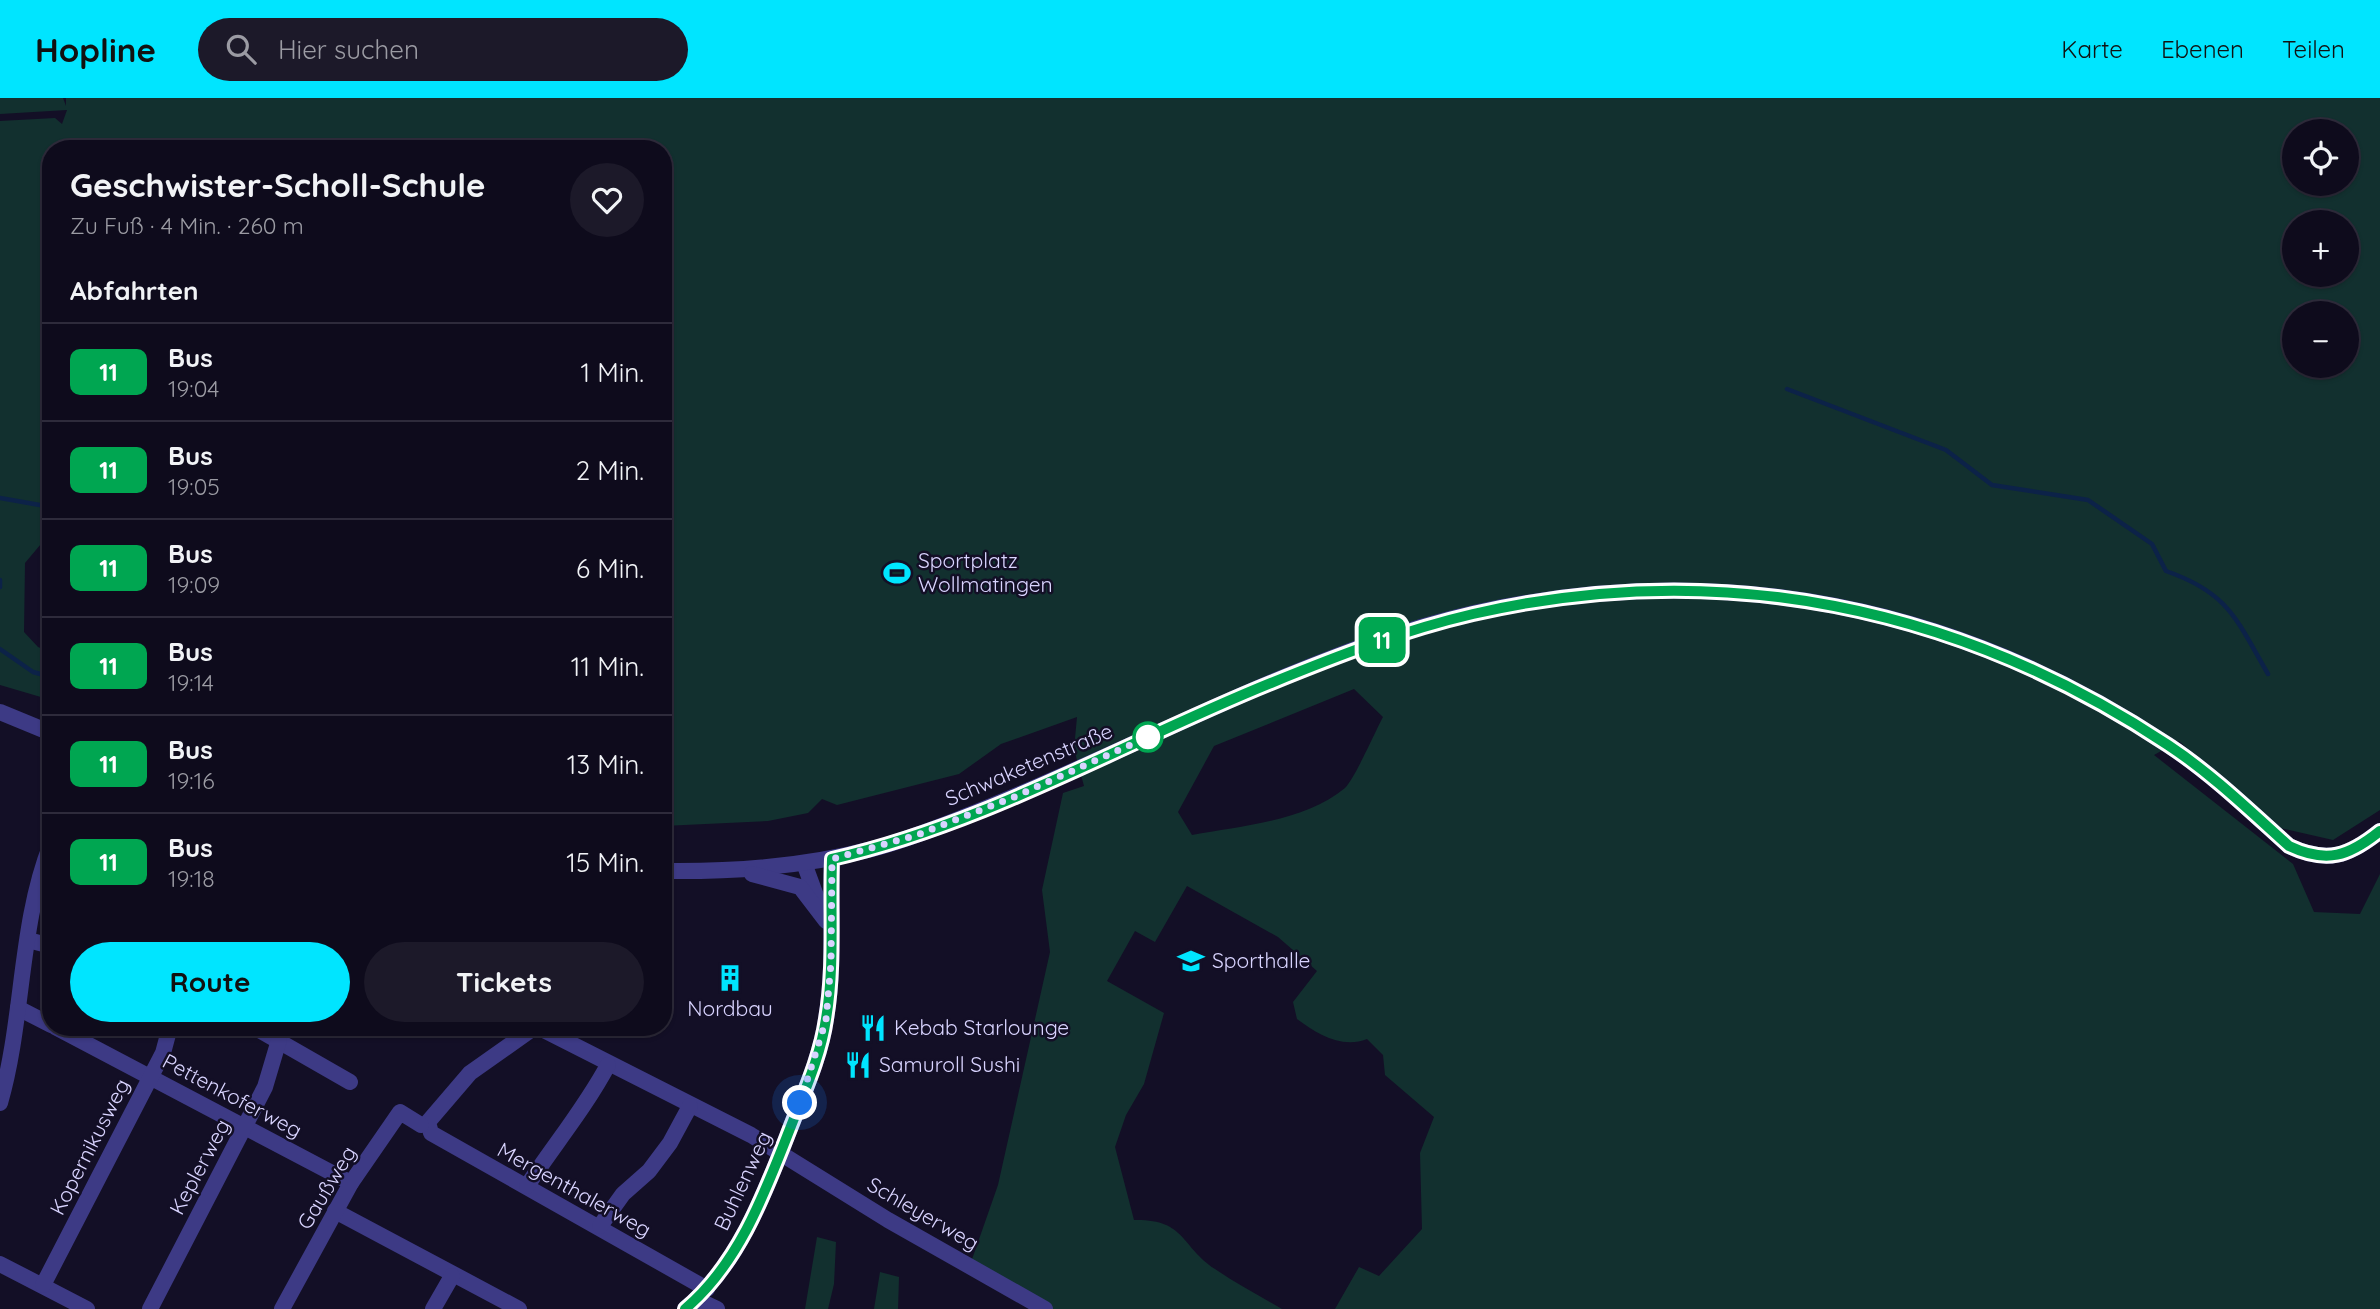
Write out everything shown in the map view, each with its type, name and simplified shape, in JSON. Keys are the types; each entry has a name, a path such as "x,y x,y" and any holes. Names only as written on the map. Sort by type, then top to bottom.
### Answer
{"street":[{"name":"Schwaketenstraße","path":"672,871 739,871 832,859 917,835 1003,802 1268,684 1388,637 1475,613 1581,596 1643,591 1735,591 1828,604 1909,621 1989,650 2107,707 2206,772 2289,846 2304,853 2331,858 2361,846 2380,831"},
{"path":"0,712 42,729"},
{"name":"Buhlenweg","path":"696,1299 740,1240 779,1155 813,1069 826,1020 832,859"},
{"name":"Buhlenweg","path":"804,863 828,927"},
{"path":"739,871 800,887 828,927"},
{"path":"0,1103 7,1032 18,1008 28,940 42,882"},
{"path":"28,940 42,944"},
{"name":"Pettenkoferweg","path":"18,1008 42,1020"},
{"name":"Pettenkoferweg","path":"73,1036 351,1183"},
{"name":"Kopernikusweg","path":"43,1285 163,1053 168,1036"},
{"path":"271,1036 350,1082"},
{"path":"424,1124 470,1073 523,1036"},
{"name":"Schleyerweg","path":"553,1036 751,1135 779,1155 1045,1309"},
{"name":"Keplerweg","path":"150,1309 265,1087 279,1040"},
{"path":"527,1186 553,1145 587,1103 608,1065"},
{"path":"600,1226 623,1194 649,1171 670,1143 690,1106"},
{"name":"Gaußweg","path":"282,1309 351,1183 400,1112 424,1124"},
{"name":"Mergenthalerweg","path":"424,1124 431,1133 600,1226 696,1299 717,1309"},
{"path":"335,1210 452,1276 519,1309"},
{"path":"0,1264 87,1309"},
{"path":"433,1309 452,1276"}],"green space":[{"path":"0,98 63,98 66,106 66,98 2380,98 2380,810 2333,840 2280,828 2179,741 2154,755 2293,864 2314,912 2360,914 2380,874 2380,1309 1335,1309 1359,1267 1379,1276 1422,1229 1420,1153 1434,1117 1385,1075 1383,1055 1367,1039 1358,1042 1339,1041 1321,1035 1297,1019 1293,1002 1317,971 1278,937 1187,886 1155,942 1135,931 1107,981 1164,1013 1144,1084 1126,1115 1115,1147 1134,1220 1164,1224 1173,1229 1215,1269 1282,1309 1045,1309 970,1265 998,1185 1050,952 1042,890 1063,793 1084,786 1074,749 1077,717 1001,744 959,774 837,805 822,799 808,813 768,821 672,826 672,140 42,140 42,543 25,563 24,632 42,649 42,697 0,685 0,121 55,118 62,124 67,110 0,114","holes":["1354,689 1383,717 1349,783 1329,799 1311,808 1252,825 1192,835 1178,812 1214,746"]},
{"path":"817,1237 836,1242 834,1284 828,1309 805,1309"},
{"path":"880,1272 899,1277 898,1309 874,1309"}],"waterway":[{"path":"1787,389 1946,450 1992,485 2088,500 2152,544 2166,571 2187,579 2218,599 2238,623 2268,674"},
{"path":"0,498 42,505"},
{"path":"0,580 0,587"},
{"path":"0,649 33,672 42,674"}],"bus line":[{"name":"11","path":"685,1309 707,1289 740,1240 779,1155 813,1069 826,1020 830,988 832,859 917,835 1014,797 1268,684 1388,637 1475,613 1602,594 1735,591 1828,604 1909,621 1989,650 2052,678 2107,707 2170,746 2206,772 2289,846 2304,853 2331,858 2361,846 2380,831"}],"place":[{"name":"Sportplatz Wollmatingen","path":"897,573"},
{"name":"Sporthalle","path":"1191,961"},
{"name":"Nordbau","path":"730,978"},
{"name":"Kebab Starlounge","path":"873,1028"},
{"name":"Samuroll Sushi","path":"858,1065"}],"route":[{"path":"800,1103 813,1069 826,1020 831,963 832,859 917,835 1014,797 1148,737"}]}
